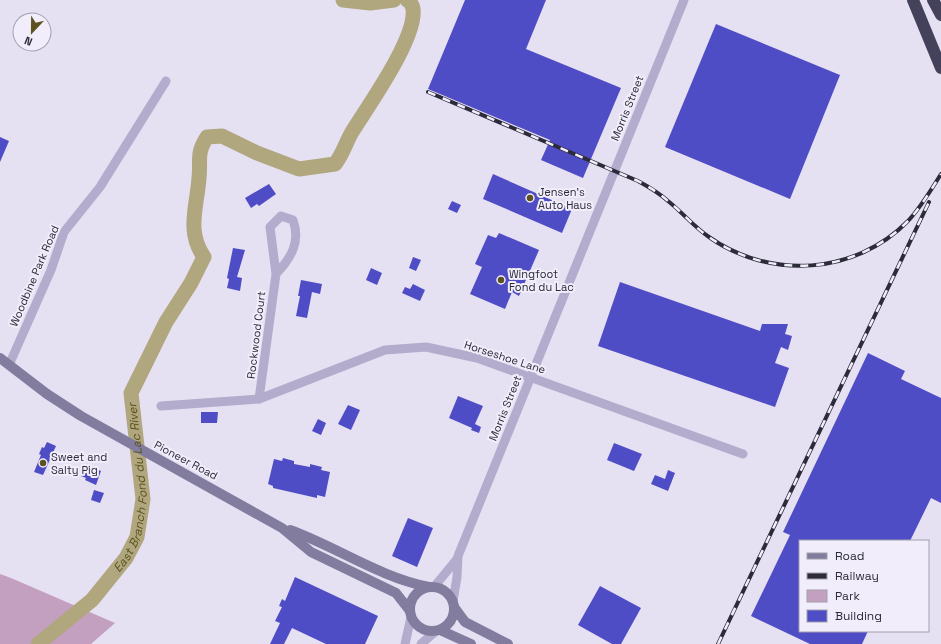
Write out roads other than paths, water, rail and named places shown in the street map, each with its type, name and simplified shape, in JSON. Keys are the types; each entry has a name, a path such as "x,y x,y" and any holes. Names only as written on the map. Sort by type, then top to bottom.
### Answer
{"highway":[{"path":"912,0 941,68"},
{"path":"933,0 941,15"}],"main road":[{"name":"Pioneer Road","path":"0,358 52,397 120,438 195,477 282,528 312,552 396,593 411,614"},
{"name":"Pioneer Road","path":"282,528 318,541 390,576 432,587"},
{"path":"472,644 438,630 424,630 418,626 411,614 412,598 422,589 432,587 444,591 466,622 508,644"},
{"path":"438,630 451,621 453,604"}],"street":[{"name":"Morris Street","path":"432,587 457,560 684,0"},
{"name":"Woodbine Park Road","path":"9,365 51,270 64,232 100,187 166,81"},
{"name":"Rockwood Court","path":"259,399 276,274 270,227 281,216 293,220 297,230 295,246 286,263 276,274"},
{"name":"Horseshoe Lane","path":"161,406 259,399 385,350 426,347 477,358 743,454"},
{"name":"Morris Street","path":"453,604 457,577 457,560"},
{"path":"406,644 411,614"},
{"path":"421,644 438,630"}],"waterway":[{"name":"East Branch Fond du Lac River","path":"343,0 370,3 394,0"},
{"name":"East Branch Fond du Lac River","path":"38,644 92,600 126,558 137,537 143,499 131,393 166,322 191,283 204,257 195,238 194,219 199,178 200,152 207,137 222,136 257,153 299,169 335,164 352,132 400,54 412,22 413,7 409,0 407,0"}],"railway":[{"path":"428,92 638,181 665,198 709,237 733,251 758,260 785,265 812,265 838,261 863,252 887,239 913,216 941,174"},
{"path":"718,644 929,202"}],"place":[{"name":"Jensen's Auto Haus","path":"530,198"},
{"name":"Wingfoot Fond du Lac","path":"501,280"},
{"name":"Sweet and Salty Pig","path":"43,463"}]}
